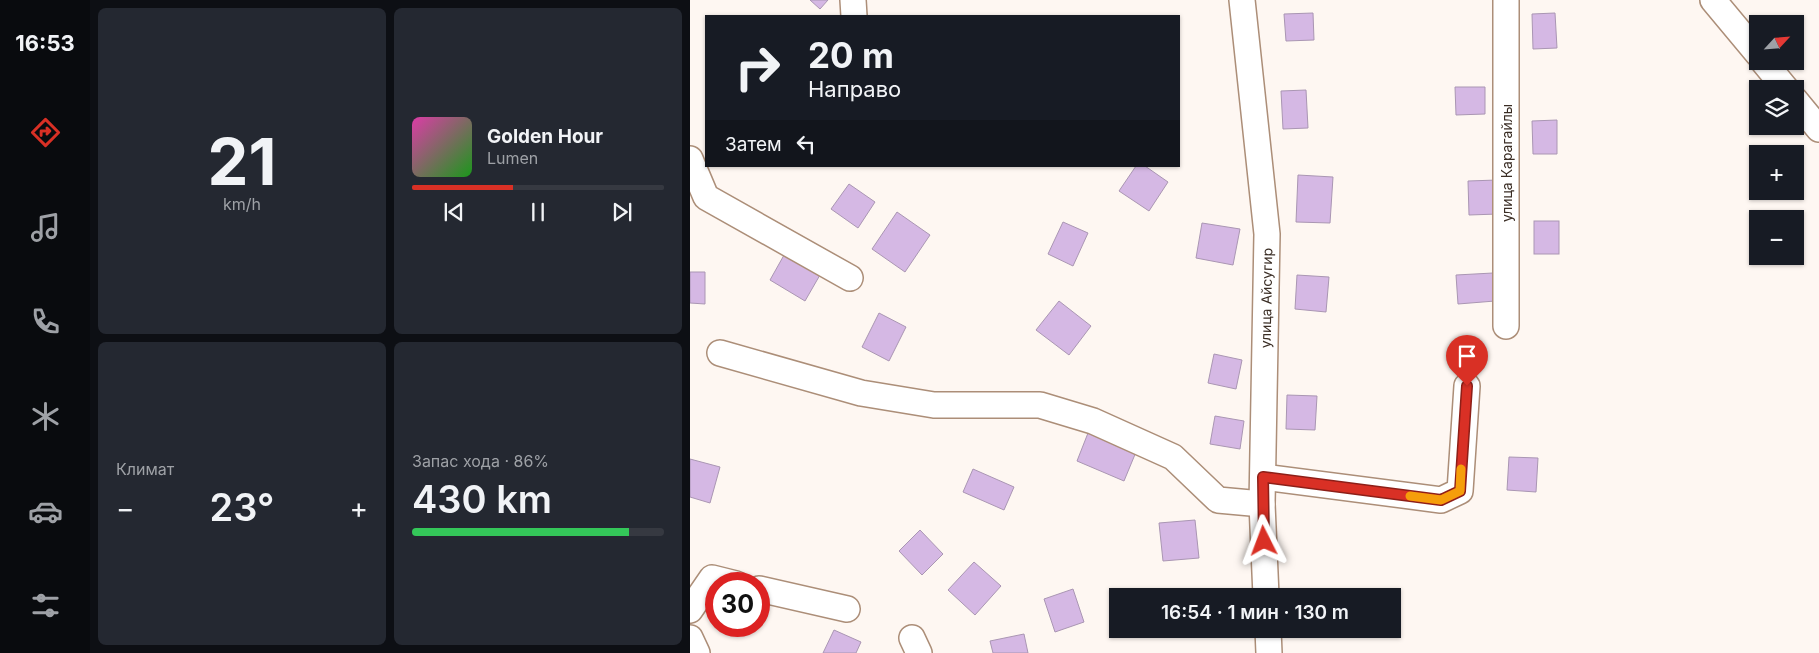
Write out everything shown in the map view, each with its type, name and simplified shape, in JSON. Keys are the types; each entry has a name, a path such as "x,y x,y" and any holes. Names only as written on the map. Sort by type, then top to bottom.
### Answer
{"street":[{"path":"853,0 854,15"},
{"name":"улица Айсугир","path":"1242,0 1267,234 1262,504 1266,588"},
{"name":"улица Карагайлы","path":"1506,326 1508,0"},
{"path":"1713,0 1749,43"},
{"path":"1771,70 1779,80"},
{"path":"1804,111 1819,129"},
{"path":"690,159 706,197 850,278"},
{"path":"720,353 870,395 934,405 1040,405 1093,421 1173,457 1218,500 1262,504"},
{"path":"1263,477 1441,500 1460,491 1467,386"},
{"path":"693,598 705,585"},
{"path":"770,592 847,609"},
{"path":"690,638 698,653"},
{"path":"1268,638 1269,653"}],"building":[{"path":"810,0 828,0 820,9"},
{"path":"1313,13 1314,40 1286,41 1284,14"},
{"path":"1555,13 1557,48 1533,49 1532,14"},
{"path":"1455,87 1485,87 1485,114 1456,115"},
{"path":"1306,90 1308,128 1283,129 1281,91"},
{"path":"1557,120 1557,154 1533,154 1532,121"},
{"path":"1135,167 1146,167 1168,182 1149,211 1119,191"},
{"path":"1298,175 1333,177 1330,223 1296,222"},
{"path":"1497,180 1498,214 1469,215 1468,181"},
{"path":"849,184 875,202 858,228 831,209"},
{"path":"897,212 930,235 905,272 872,249"},
{"path":"1534,221 1559,221 1559,254 1534,254"},
{"path":"1063,222 1088,233 1073,266 1048,254"},
{"path":"1202,223 1240,229 1233,265 1196,258"},
{"path":"788,248 824,268 805,301 770,280"},
{"path":"690,272 705,272 705,304 690,303"},
{"path":"1493,273 1495,301 1458,304 1456,275"},
{"path":"1297,275 1329,277 1326,312 1295,309"},
{"path":"1059,301 1091,326 1069,355 1036,330"},
{"path":"879,313 906,327 889,361 862,347"},
{"path":"1214,354 1242,360 1236,389 1208,383"},
{"path":"1287,395 1317,396 1315,430 1286,429"},
{"path":"1215,416 1244,421 1240,449 1210,444"},
{"path":"1088,433 1136,452 1124,481 1077,461"},
{"path":"1509,457 1538,458 1536,492 1507,490"},
{"path":"690,459 720,467 710,503 690,497"},
{"path":"973,469 1014,487 1004,510 963,492"},
{"path":"1195,520 1199,558 1163,561 1159,523"},
{"path":"920,530 943,554 922,575 899,551"},
{"path":"974,562 1001,586 975,615 948,590"},
{"path":"1073,589 1084,622 1055,632 1044,599"},
{"path":"834,630 861,642 856,653 823,653"},
{"path":"1024,634 1028,653 993,653 990,641"}],"slow traffic":[{"path":"1410,496 1441,500 1460,491 1461,469"}],"route":[{"path":"1264,541 1263,477 1441,500 1460,491 1467,386"}]}
